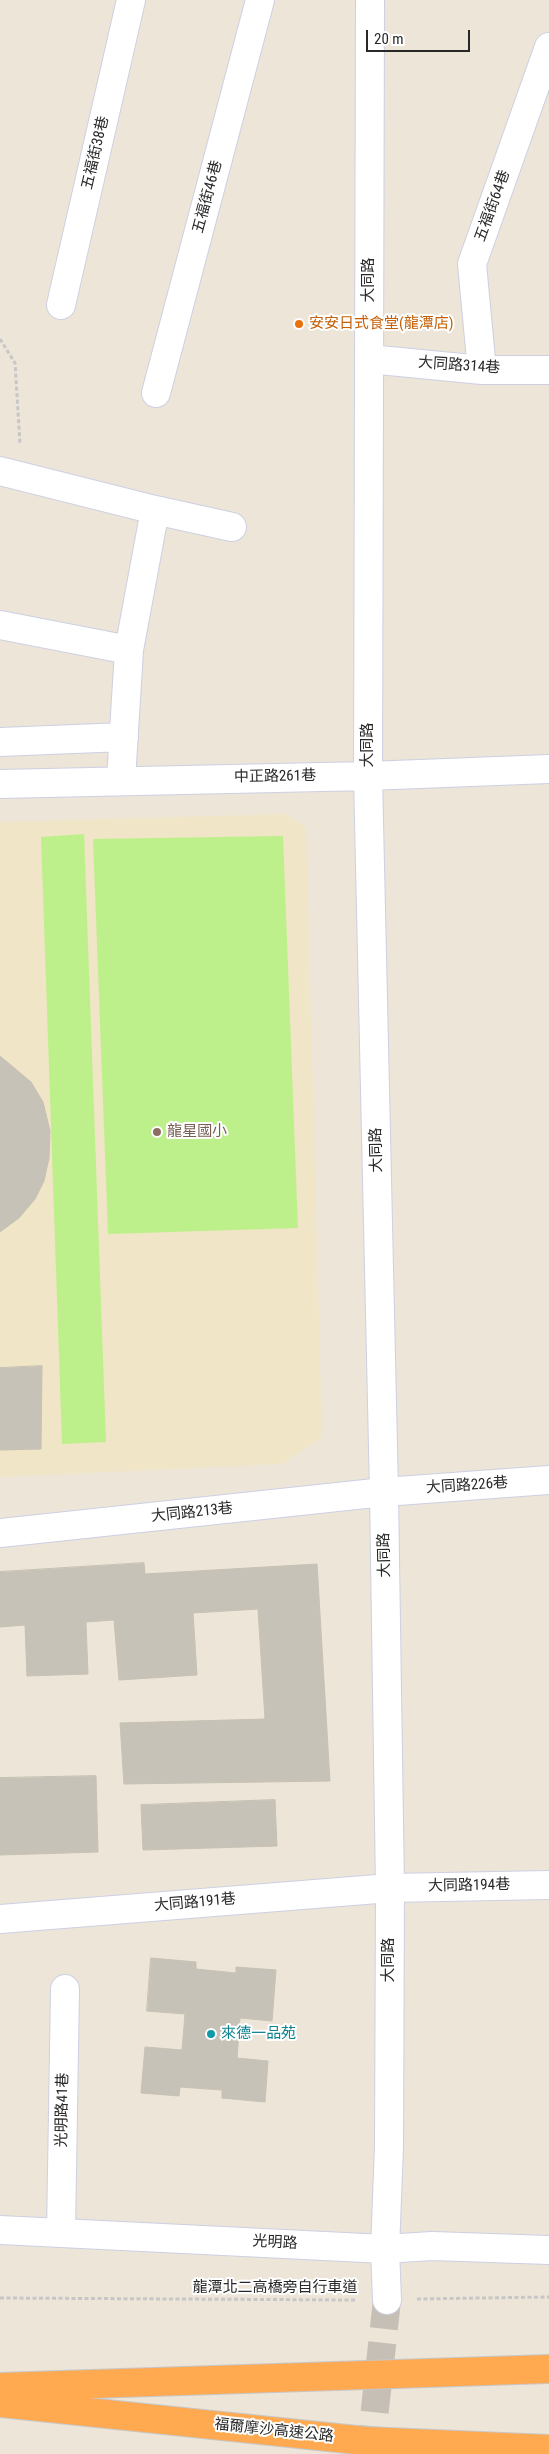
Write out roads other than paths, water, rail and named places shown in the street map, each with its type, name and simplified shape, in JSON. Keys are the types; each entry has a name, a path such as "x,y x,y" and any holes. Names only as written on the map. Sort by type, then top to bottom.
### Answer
{"highway":[{"path":"0,2387 549,2369"},
{"name":"福爾摩沙高速公路","path":"0,2403 366,2441 549,2449"}],"street":[{"name":"五福街38巷","path":"61,306 131,0"},
{"name":"五福街46巷","path":"156,393 260,0"},
{"name":"大同路","path":"370,0 368,776 384,1492 390,1888 389,2147 385,2249 387,2300"},
{"name":"五福街64巷","path":"482,370 472,264 549,47"},
{"name":"大同路314巷","path":"369,359 482,370 549,370"},
{"path":"11,474 155,510 232,526"},
{"path":"121,780 129,650 155,510"},
{"path":"0,625 129,650"},
{"path":"0,742 124,737"},
{"name":"中正路261巷","path":"0,784 368,776 549,769"},
{"name":"大同路226巷","path":"384,1492 549,1480"},
{"name":"大同路213巷","path":"0,1533 384,1492"},
{"name":"大同路194巷","path":"390,1888 549,1884"},
{"name":"大同路191巷","path":"0,1919 390,1888"},
{"name":"光明路41巷","path":"61,2232 65,1989"},
{"name":"光明路","path":"0,2230 385,2249 432,2246 549,2250"}],"tunnel":[{"path":"370,2454 387,2300"}],"place":[{"name":"安安日式食堂(龍潭店)","path":"299,324"},
{"name":"龍星國小","path":"157,1132"},
{"name":"來德一品苑","path":"211,2034"}]}
